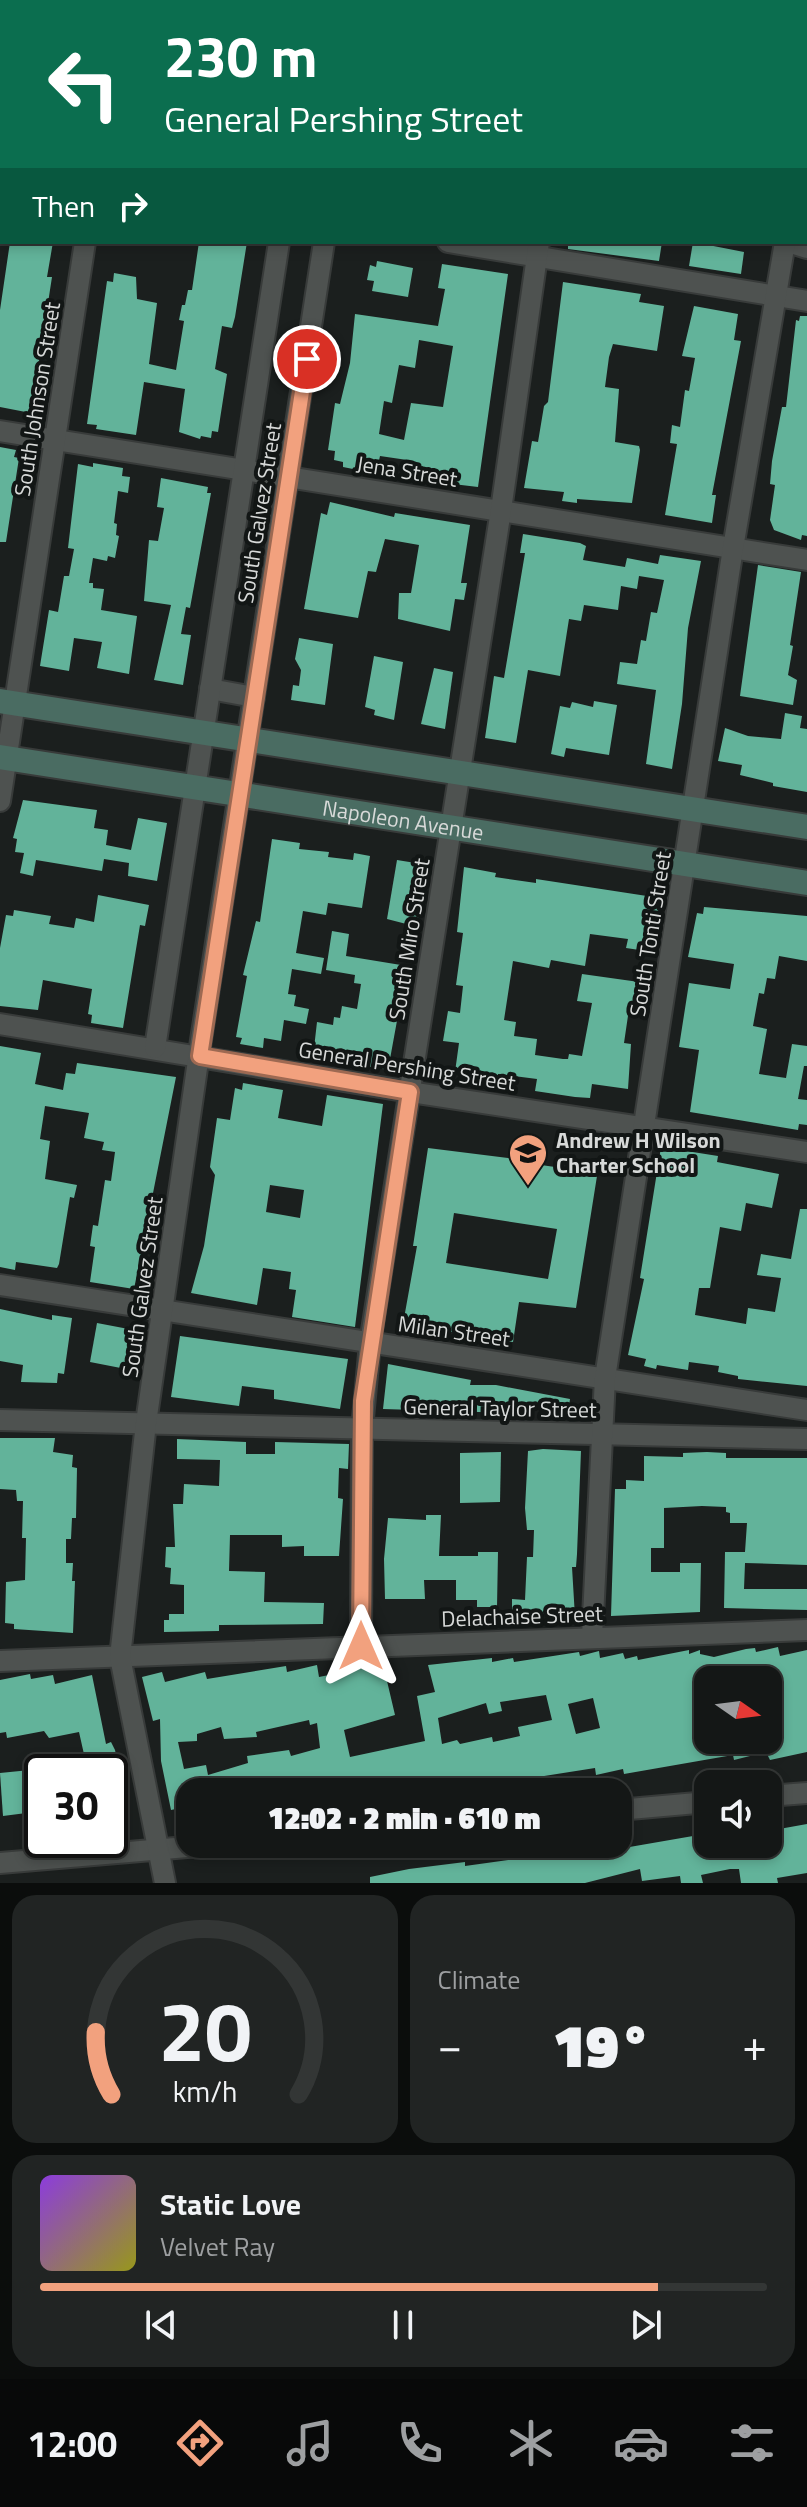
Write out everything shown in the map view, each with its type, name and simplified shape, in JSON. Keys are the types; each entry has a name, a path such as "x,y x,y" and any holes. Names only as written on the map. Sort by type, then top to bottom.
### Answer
{"main road":[{"path":"7,702 807,827"},
{"name":"Napoleon Avenue","path":"3,757 807,883"}],"street":[{"name":"South Johnson Street","path":"0,801 7,702 56,439 85,244"},
{"name":"South Galvez Street","path":"155,1048 279,244"},
{"name":"South Galvez Street","path":"165,1883 120,1657 162,1311 324,244"},
{"path":"474,244 538,249 807,301"},
{"name":"South Tonti Street","path":"592,1637 605,1378 733,548 786,244"},
{"name":"South Miro Street","path":"361,1646 362,1429 370,1343 501,510 538,249"},
{"name":"Jena Street","path":"0,431 807,560"},
{"path":"210,689 254,697"},
{"name":"General Pershing Street","path":"0,1024 410,1092 807,1152"},
{"name":"Milan Street","path":"0,1285 807,1410"},
{"name":"General Taylor Street","path":"0,1420 807,1439"},
{"name":"Delachaise Street","path":"0,1661 807,1630"},
{"path":"782,1795 807,1793"},
{"path":"632,1809 694,1803"},
{"path":"0,1863 176,1848"}],"building":[{"path":"10,244 53,244 47,277 52,277 33,400 38,401 36,414 0,407 0,310"},
{"path":"199,244 247,244 235,317 232,328 222,326 215,369 227,374 218,432 212,431 211,438 201,436 200,439 179,432 185,389 144,382 136,435 96,429 97,425 87,424 107,281 113,282 114,273 136,277 137,299 157,303 149,364 176,370 184,321 179,320 182,305 185,305 188,290 192,290"},
{"path":"568,244 662,244 659,261 568,249"},
{"path":"693,244 744,252 741,274 689,266"},
{"path":"377,261 413,268 408,297 372,291 374,281 367,280 370,265 376,267"},
{"path":"442,264 508,274 478,487 411,479 414,461 380,456 378,465 359,464 358,470 343,467 343,462 334,460 335,451 328,450 335,403 340,404 350,363 355,314 438,326 445,289 438,288","holes":["419,340 453,346 443,407 411,403 404,440 379,434 384,401 392,403 399,365 415,368"]},
{"path":"563,282 641,294 639,302 664,306 657,351 613,344 609,357 605,387 619,389 615,442 639,446 640,450 632,503 577,499 577,503 562,501 564,492 524,488 532,441 538,442 544,406 548,402"},
{"path":"694,306 738,314 734,340 741,341 712,495 716,495 712,523 665,515 677,444 670,443 672,425 680,427 685,390 689,391 695,358 682,356"},
{"path":"800,316 807,316 807,536 802,535 801,540 774,530 770,520 775,485 770,484 772,461 782,407 786,407 796,320 799,321"},
{"path":"0,447 16,450 14,457 19,458 6,542 0,542"},
{"path":"93,463 123,468 122,476 130,477 128,493 118,491 114,523 117,524 116,535 119,536 115,558 108,556 107,561 93,558 89,583 93,583 93,588 104,589 101,610 137,616 129,674 97,668 102,642 74,638 69,671 40,666 49,610 58,612 64,576 69,576 74,549 68,548 78,464 93,467"},
{"path":"161,478 208,487 207,493 211,493 190,608 186,607 181,634 191,635 183,685 154,680 171,605 144,601 149,540 158,541 164,508 157,507"},
{"path":"330,502 394,517 395,513 470,525 461,583 467,583 464,600 455,599 450,631 398,619 399,593 411,593 419,545 385,539 376,572 368,571 358,618 304,609 321,513 327,515"},
{"path":"523,534 580,543 586,546 583,560 625,567 627,558 658,564 660,555 701,561 688,628 682,704 672,769 646,764 656,690 617,684 620,662 637,664 641,640 646,641 651,612 657,613 664,580 639,576 637,589 621,586 618,610 584,605 581,621 569,619 560,676 528,670 516,743 485,738 494,676 504,678 525,553 520,553"},
{"path":"758,565 801,572 788,675 797,680 793,705 740,696"},
{"path":"299,638 333,644 325,705 291,700 293,685 299,686 301,670 295,659"},
{"path":"374,656 403,662 394,720 374,715 375,710 365,707"},
{"path":"434,668 453,672 445,729 421,724"},
{"path":"594,701 617,705 609,755 566,748 564,757 551,754 560,706 570,708 572,702 593,707"},
{"path":"785,713 802,716 800,728 807,729 807,792 773,786 773,783 740,775 742,765 718,761 725,728 748,736 781,739"},
{"path":"23,800 97,810 94,828 108,830 106,845 131,850 138,818 167,823 157,881 128,876 129,863 104,859 102,871 36,860 33,876 20,873 24,853 15,852 17,839 13,838"},
{"path":"272,839 300,843 299,849 329,852 328,857 353,860 354,853 370,856 362,908 328,903 326,915 303,911 296,953 324,958 321,974 292,969 288,994 296,995 294,1006 309,1009 306,1024 284,1020 281,1041 264,1038 263,1048 240,1044 242,1038 236,1037 247,976 243,975 256,921 260,922"},
{"path":"397,860 428,865 418,927 387,919"},
{"path":"464,867 496,873 495,877 536,883 536,879 660,898 653,952 626,948 628,939 590,934 585,966 551,960 549,968 513,961 504,1020 516,1022 514,1036 537,1039 535,1055 563,1059 568,1059 569,1054 582,1056 592,1003 577,1001 582,974 639,982 635,1010 629,1009 624,1043 631,1044 628,1089 592,1084 590,1098 575,1097 535,1091 537,1079 498,1074 497,1080 455,1072 459,1043 443,1041 448,1011 460,1013 463,986 456,985 463,933 457,932"},
{"path":"98,895 149,905 145,926 140,925 123,1028 91,1023 92,1015 88,1014 92,989 43,980 38,1010 0,1006 0,948 6,915 13,916 14,910 51,916 49,924 74,928 76,918 94,922"},
{"path":"704,907 807,916 807,961 779,956 775,979 767,978 764,994 759,993 753,1026 767,1029 759,1074 786,1078 792,1044 807,1046 807,1066 804,1066 798,1099 807,1100 807,1125 799,1124 798,1130 690,1112 699,1050 679,1047 689,983 730,989 734,964 688,957 697,913 703,914"},
{"path":"332,931 349,934 346,956 401,965 399,976 405,977 388,1070 313,1057 317,1022 333,1025 334,1017 340,1018 342,1006 357,1009 361,984 354,983 355,975 326,970"},
{"path":"0,1046 41,1053 35,1084 63,1090 66,1073 75,1074 77,1063 176,1077 134,1289 90,1282 95,1247 90,1246 93,1225 98,1226 105,1180 111,1181 115,1152 102,1150 104,1142 84,1138 89,1113 45,1106 40,1139 50,1141 45,1179 77,1185 74,1198 70,1197 57,1268 16,1262 15,1270 0,1267"},
{"path":"243,1083 283,1090 278,1118 322,1126 327,1095 383,1104 355,1327 292,1317 296,1290 289,1289 291,1272 263,1268 257,1305 191,1293 204,1246 215,1175 210,1167 217,1118 230,1120 235,1088 242,1090","holes":["270,1185 304,1190 300,1218 266,1212"]},
{"path":"661,1147 718,1156 717,1162 779,1174 772,1208 746,1203 741,1231 720,1227 710,1288 699,1288 695,1315 746,1324 748,1308 775,1312 781,1278 757,1275 761,1254 791,1259 800,1209 807,1209 807,1386 738,1379 738,1376 718,1372 719,1366 689,1362 688,1370 657,1365 656,1369 644,1366 646,1359 628,1355 644,1279 640,1278"},
{"path":"428,1148 541,1162 541,1165 569,1169 569,1172 597,1176 576,1308 519,1302 513,1342 403,1324 417,1246 413,1246","holes":["454,1213 557,1229 548,1279 446,1263"]},
{"path":"0,1309 52,1320 52,1315 72,1318 64,1374 58,1373 57,1383 21,1382 23,1365 0,1361"},
{"path":"97,1323 139,1331 131,1370 90,1362"},
{"path":"180,1336 348,1359 340,1409 274,1399 274,1390 242,1386 239,1406 171,1397"},
{"path":"388,1364 471,1380 470,1385 496,1385 570,1399 568,1413 514,1404 512,1413 383,1409"},
{"path":"0,1438 55,1438 53,1452 73,1455 72,1467 77,1468 76,1518 72,1518 71,1539 66,1539 66,1563 73,1563 72,1581 75,1581 73,1633 14,1629 14,1624 5,1623 6,1582 25,1580 26,1538 22,1538 23,1501 17,1501 16,1490 0,1489"},
{"path":"177,1439 246,1442 246,1454 275,1454 275,1442 349,1444 348,1469 339,1468 338,1498 343,1499 339,1556 304,1556 304,1546 282,1547 282,1535 230,1535 229,1571 265,1572 264,1602 324,1603 323,1624 219,1625 219,1631 164,1632 164,1620 169,1620 169,1614 184,1614 184,1585 170,1584 171,1568 165,1567 166,1547 175,1547 173,1504 183,1504 184,1484 219,1486 220,1460 177,1459"},
{"path":"528,1451 581,1451 576,1567 572,1567 575,1617 512,1614 512,1599 525,1600 527,1557 533,1557 534,1530 527,1530 525,1508"},
{"path":"501,1452 500,1502 460,1503 460,1453"},
{"path":"683,1453 726,1453 726,1458 807,1458 807,1565 745,1563 744,1589 807,1589 807,1610 724,1608 725,1552 745,1552 747,1523 730,1523 730,1513 726,1512 726,1507 702,1506 664,1508 664,1548 651,1548 651,1572 680,1572 680,1563 701,1563 700,1612 611,1616 615,1489 626,1489 626,1480 644,1481 644,1456 683,1457"},
{"path":"426,1515 441,1515 439,1556 478,1556 478,1552 498,1552 497,1607 477,1607 477,1600 456,1600 456,1580 424,1580 425,1599 385,1599 384,1559 388,1518 426,1520"},
{"path":"778,1647 780,1656 807,1650 807,1752 770,1760 767,1754 782,1754 782,1666 694,1666 694,1754 758,1754 734,1760 733,1755 624,1774 623,1769 596,1775 595,1768 531,1778 176,1778 176,1809 171,1810 161,1761 160,1719 153,1721 142,1677 162,1672 165,1682 205,1672 207,1679 286,1666 287,1672 317,1665 319,1677 383,1664 395,1715 344,1730 350,1757 425,1741 417,1696 435,1692 428,1665 492,1658 492,1662 513,1658 514,1662 579,1652 580,1656 599,1651 600,1658 623,1653 625,1659 637,1656 638,1660 689,1650 689,1654 700,1650 700,1654 714,1657 755,1648 756,1652","holes":["546,1695 552,1720 518,1727 520,1736 493,1742 492,1737 460,1744 457,1740 442,1744 438,1718 486,1703 489,1714 502,1711 500,1702","593,1698 600,1728 576,1734 568,1704","309,1720 310,1725 317,1723 320,1748 291,1756 289,1750 247,1756 248,1763 208,1775 206,1765 184,1769 178,1742 197,1741 197,1734 221,1727 224,1739 257,1737 256,1732"]},
{"path":"30,1674 31,1679 53,1675 55,1684 92,1675 106,1744 111,1742 116,1754 84,1754 79,1732 49,1738 44,1731 7,1738 6,1732 0,1733 0,1680"},
{"path":"24,1771 24,1813 3,1816 0,1773"},
{"path":"807,1824 807,1873 777,1878 778,1883 741,1883 739,1869 701,1875 703,1883 681,1883 680,1876 642,1881 640,1869 585,1883 370,1883 370,1877 465,1862 465,1866 522,1858 632,1858 632,1847 693,1836 694,1858 782,1858 782,1828"}],"place":[{"name":"Andrew H Wilson Charter School","path":"528,1187"}],"route":[{"path":"307,359 200,1056 410,1092 363,1401 361,1646"}]}
